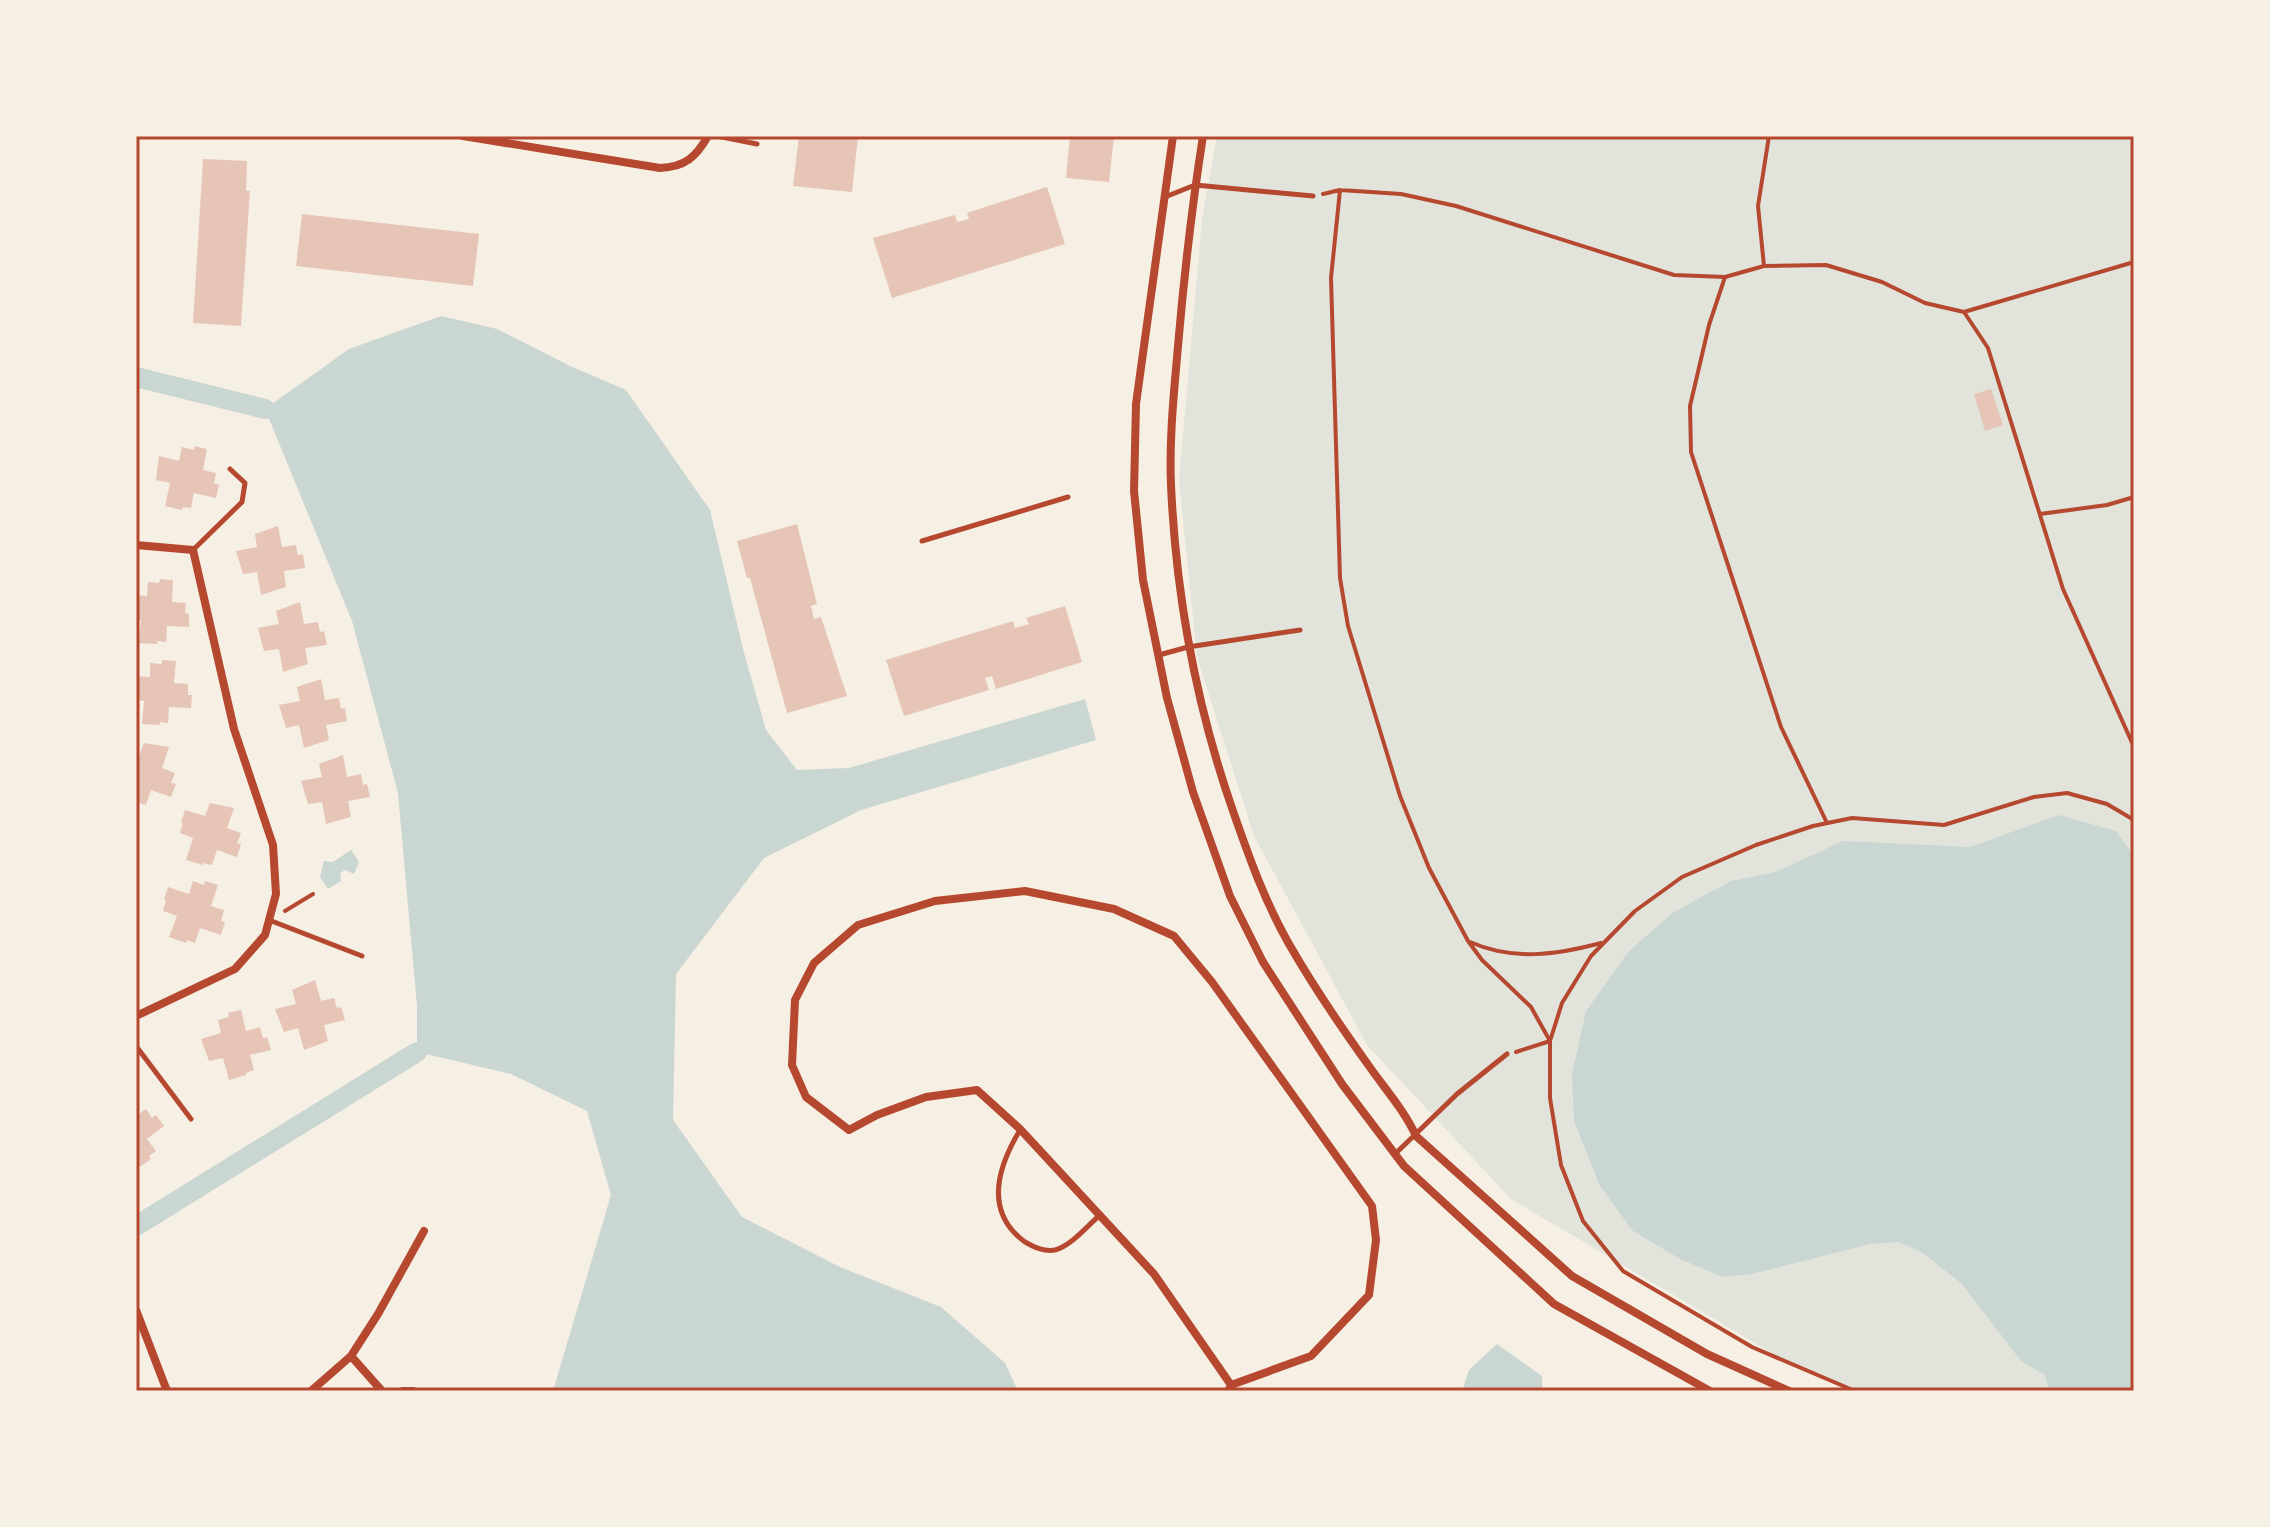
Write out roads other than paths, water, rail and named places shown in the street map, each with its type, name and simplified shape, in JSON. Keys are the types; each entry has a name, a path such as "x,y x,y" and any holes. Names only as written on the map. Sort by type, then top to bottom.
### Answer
{"street":[{"path":"463,136 660,168 686,164 708,136"},
{"path":"1173,136 1136,404 1134,491 1143,580 1158,655 1193,792 1230,896 1263,962 1342,1084 1404,1166 1554,1304 1710,1391"},
{"path":"1203,136 1195,185 1174,395 1171,482 1177,571 1188,647 1222,780 1258,881 1289,944 1416,1136 1572,1276 1707,1354 1789,1391"},
{"path":"136,545 193,550 234,729 273,845 276,894 265,935 235,969 136,1016"},
{"path":"1025,891 1114,909 1174,936 1212,982 1372,1206 1376,1240 1369,1295 1311,1356 1230,1388 1154,1274 1020,1129 977,1090 926,1097 877,1115 849,1130 806,1097 792,1065 795,1000 814,963 858,925 935,901 1025,891"},
{"path":"311,1391 351,1356 424,1231"},
{"path":"136,1310 167,1391"},
{"path":"351,1356 382,1391"},
{"path":"403,1391 413,1391"}],"lane":[{"path":"717,136 757,144"},
{"path":"1164,197 1195,185 1313,196"},
{"path":"193,550 242,502 245,483 230,469"},
{"path":"922,541 1068,497"},
{"path":"1158,655 1188,647 1300,630"},
{"path":"269,920 362,956"},
{"path":"136,1046 191,1119"},
{"path":"1395,1154 1457,1094 1507,1054"},
{"path":"1020,1129 1006,1152 998,1206 1015,1235 1033,1247 1057,1249 1100,1215"}],"waterway":[{"path":"136,377 265,409"},
{"path":"136,1226 417,1052"}]}
